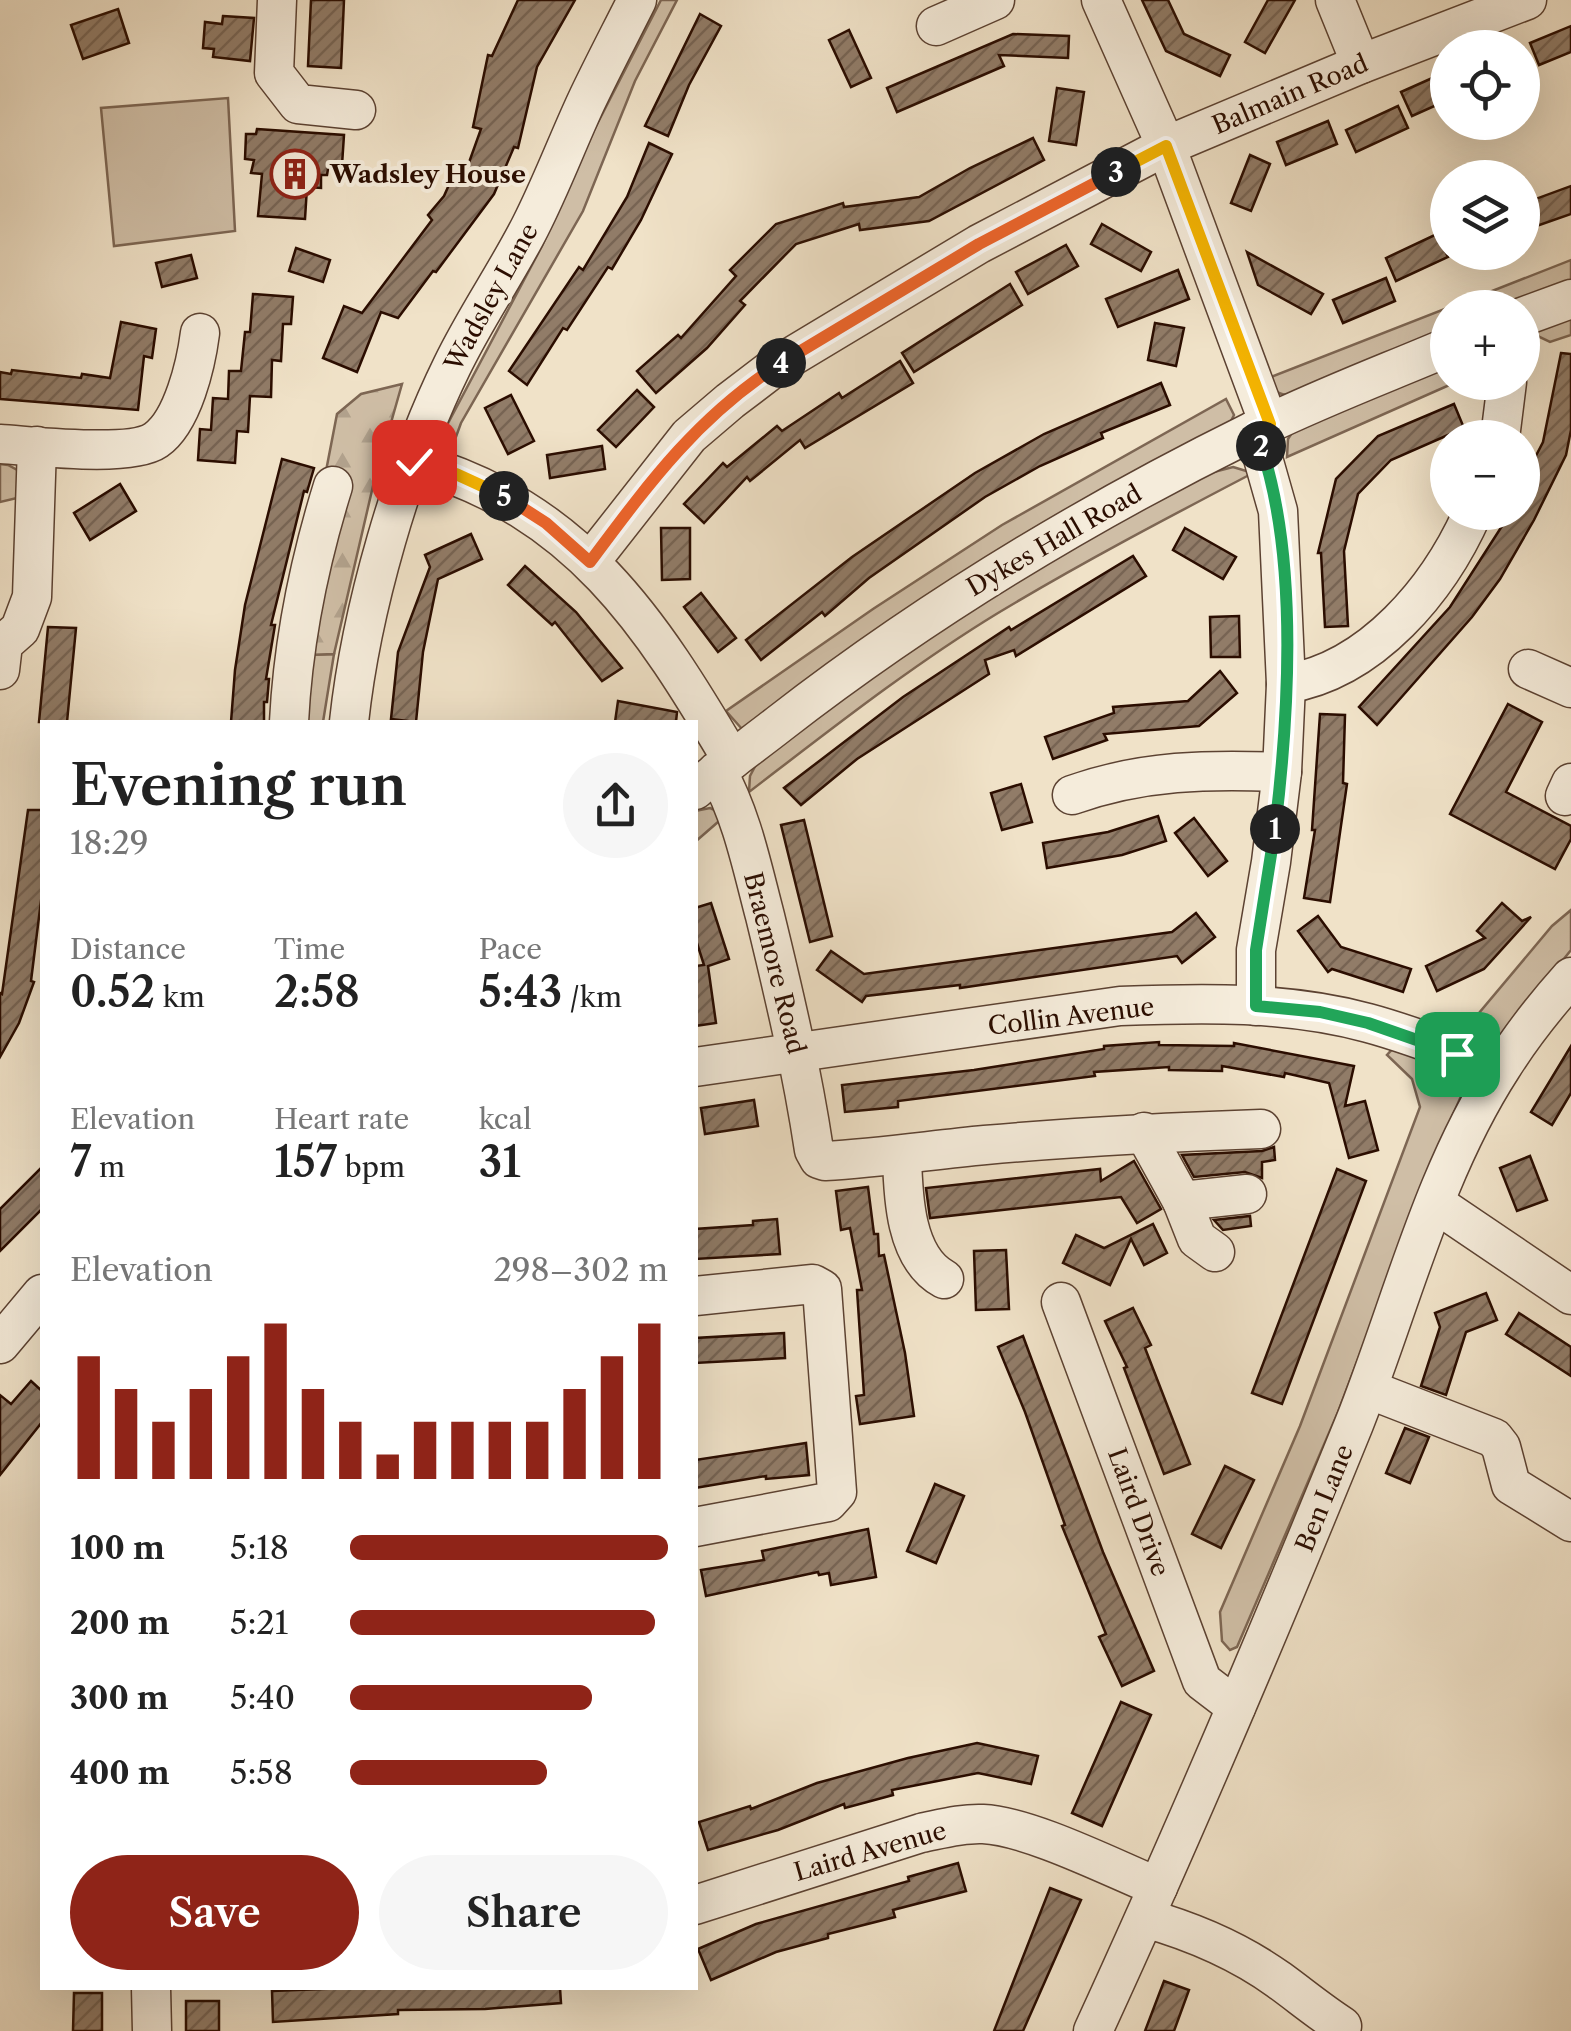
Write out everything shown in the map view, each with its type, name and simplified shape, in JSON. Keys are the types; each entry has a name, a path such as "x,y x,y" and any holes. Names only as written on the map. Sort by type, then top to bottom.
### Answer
{"street":[{"path":"277,0 274,73 298,104 356,110"},
{"name":"Wadsley Lane","path":"349,720 354,674 372,596 431,410 531,226 586,101 637,0"},
{"path":"936,26 995,0"},
{"path":"1101,0 1166,146 1262,427 1278,511 1286,684 1272,862 1256,950 1256,1006"},
{"path":"1336,0 1362,64"},
{"name":"Balmain Road","path":"590,562 689,436 776,366 979,244 1166,146 1526,0"},
{"path":"1540,310 1571,299"},
{"path":"0,670 3,644 20,629 32,597 35,574 18,445 112,450 158,439 168,428 187,389 200,333"},
{"name":"Dykes Hall Road","path":"715,774 928,616 1124,498 1262,427 1430,355"},
{"name":"Braemore Road","path":"414,462 456,474 502,494 546,523 590,562 643,621 690,720"},
{"path":"289,720 303,604 333,486"},
{"path":"1286,684 1326,675 1366,650 1428,586 1464,530"},
{"path":"1528,669 1571,688"},
{"name":"Braemore Road","path":"698,738 742,828 799,1052 818,1159 902,1156"},
{"path":"1072,795 1112,781 1162,772 1282,772"},
{"name":"Ben Lane","path":"1093,2031 1236,1707 1368,1389 1435,1203 1467,1132 1500,1069 1571,977"},
{"name":"Collin Avenue","path":"698,1068 1120,1006 1256,1006 1320,1012 1368,1023 1500,1069"},
{"path":"944,1279 932,1273 921,1257 904,1201 902,1156 1144,1132 1261,1129"},
{"path":"1144,1132 1182,1201 1197,1239 1215,1252"},
{"path":"1182,1201 1247,1194"},
{"path":"1435,1203 1571,1295"},
{"path":"698,1296 812,1284 822,1289 837,1492 828,1502 698,1526"},
{"path":"0,1344 40,1296"},
{"name":"Laird Drive","path":"1061,1302 1202,1681 1236,1707"},
{"path":"1368,1389 1494,1438 1501,1447 1511,1486 1571,1522"},
{"name":"Laird Avenue","path":"698,1904 921,1833 984,1824 1017,1830 1152,1902 1178,1928 1278,1979 1312,2008 1342,2026"},
{"path":"151,1990 152,2031"}],"green space":[{"path":"661,0 677,0 635,81 583,211 461,423 453,445 446,427 542,246 593,132"},
{"path":"228,98 235,231 114,246 101,108"},
{"path":"1571,260 1571,283 1540,295 1540,290 1495,290"},
{"path":"1571,314 1571,335 1550,342 1540,337 1540,326"},
{"path":"1430,315 1430,337 1293,395 1277,392 1266,379"},
{"path":"1430,370 1430,394 1287,457 1288,439 1297,425"},
{"path":"402,384 373,486 334,654 307,655 326,471 337,414 361,394"},
{"path":"1226,399 1234,415 1229,425 742,729 726,711 1002,525"},
{"path":"0,464 19,471 17,498 0,502"},
{"path":"1233,467 1253,473 1029,594 966,633 749,792 750,776 761,755 946,624 1057,554 1210,473"},
{"path":"334,654 323,720 300,720 307,655"},
{"path":"710,808 726,815 698,839 698,810"},
{"path":"1571,910 1571,950 1500,1038 1479,1013 1552,926"},
{"path":"1397,1044 1458,1073 1465,1087 1338,1412 1237,1647 1230,1650 1222,1641 1220,1612 1300,1426 1420,1107 1412,1079 1387,1055"}],"building":[{"path":"311,0 344,0 341,68 308,66"},
{"path":"518,0 575,0 537,67 518,148 514,147 494,194 398,318 381,312 357,372 323,358 344,306 362,313 432,220 428,215 444,196 452,178 462,182 481,129 473,127 488,55 492,56"},
{"path":"1142,0 1168,0 1184,34 1230,55 1220,76 1166,51"},
{"path":"1268,0 1295,0 1265,53 1245,42"},
{"path":"118,9 129,43 83,59 71,25"},
{"path":"700,14 721,26 689,85 668,136 645,126"},
{"path":"223,16 254,18 250,61 213,57 214,49 203,48 205,22 222,24"},
{"path":"1571,26 1571,52 1540,65 1540,39"},
{"path":"849,30 871,78 851,87 829,40"},
{"path":"1013,34 1069,36 1068,58 999,55 1004,66 897,112 887,88"},
{"path":"1430,79 1430,108 1412,116 1401,92"},
{"path":"1057,88 1084,92 1076,145 1049,141"},
{"path":"1398,106 1408,128 1356,152 1346,130"},
{"path":"1328,121 1337,144 1286,165 1277,142"},
{"name":"Wadsley House","path":"257,129 344,135 342,165 329,163 327,175 321,175 321,188 307,187 305,219 258,216 262,174 251,173 254,160 245,159 246,134 256,134"},
{"path":"1033,138 1044,160 929,221 860,230 859,224 796,244 740,301 745,305 707,348 656,393 637,371 678,335 681,338 736,276 730,270 776,224 843,203 844,207 919,197"},
{"path":"649,143 672,154 641,220 612,269 608,267 567,330 563,328 527,385 509,371 579,267 583,270 627,197"},
{"path":"1250,155 1270,164 1251,211 1231,203"},
{"path":"1571,186 1571,214 1540,225 1540,197"},
{"path":"1102,224 1151,252 1141,271 1091,244"},
{"path":"1430,237 1430,265 1396,281 1386,258"},
{"path":"1066,245 1078,266 1028,294 1016,272"},
{"path":"296,248 330,260 323,282 289,271"},
{"path":"1247,252 1323,294 1311,314 1258,285"},
{"path":"191,255 197,278 162,287 156,263"},
{"path":"1178,270 1189,299 1118,327 1106,299"},
{"path":"1386,278 1395,301 1343,323 1333,300"},
{"path":"1010,284 1022,305 914,372 902,353"},
{"path":"253,294 293,297 291,324 283,324 281,361 272,360 271,397 250,396 248,432 237,431 235,463 198,460 200,429 211,430 213,398 228,399 229,371 241,371"},
{"path":"121,322 156,329 152,358 144,356 138,410 0,399 0,372 110,378"},
{"path":"1155,323 1184,328 1176,366 1148,360"},
{"path":"1561,353 1571,354 1571,430 1566,455 1540,508 1543,442"},
{"path":"900,361 913,383 805,448 800,440 750,481 747,477 704,523 684,504 723,463 727,467 777,426 782,431 839,393 842,398"},
{"path":"1161,383 1170,405 1101,433 1103,438 1040,466 985,497 761,660 746,640 852,557 975,473 1044,434"},
{"path":"637,390 654,407 616,447 598,430"},
{"path":"511,395 534,441 508,454 485,408"},
{"path":"1454,404 1461,420 1430,420 1430,443 1391,460 1358,494 1344,551 1348,626 1325,627 1318,553 1336,479 1378,436"},
{"path":"602,446 605,469 550,478 547,455"},
{"path":"282,459 314,468 307,492 304,491 271,625 275,625 264,720 231,720 245,605"},
{"path":"120,484 136,511 90,540 74,513"},
{"path":"661,528 690,528 690,579 662,580"},
{"path":"1185,528 1236,557 1223,579 1173,550"},
{"path":"1499,530 1528,530 1472,617 1377,725 1359,707 1450,607"},
{"path":"471,534 482,559 438,579 423,652 416,720 391,719 398,652 430,567 425,555"},
{"path":"1133,556 1146,576 1016,656 1014,650 985,660 989,674 857,759 801,805 784,788 903,697 1009,627 1011,630"},
{"path":"525,566 576,612 622,668 602,681 555,622 552,625 508,585"},
{"path":"701,593 736,638 718,652 684,607"},
{"path":"1239,616 1240,657 1211,657 1210,617"},
{"path":"48,627 76,628 67,720 39,722"},
{"path":"1220,671 1237,693 1199,726 1104,734 1107,740 1053,759 1045,737 1114,713 1113,707 1188,701"},
{"path":"618,701 677,712 676,720 615,720"},
{"path":"1508,704 1542,722 1506,792 1571,826 1571,839 1555,869 1450,814"},
{"path":"1320,714 1345,715 1343,783 1347,784 1330,902 1304,898 1315,830"},
{"path":"1021,784 1032,822 1002,830 991,793"},
{"path":"28,810 40,810 40,909 31,981 34,982 19,1023 0,1057 2,994"},
{"path":"1158,816 1166,841 1122,855 1047,868 1043,843 1108,832"},
{"path":"1194,818 1227,861 1208,876 1175,833"},
{"path":"804,820 832,936 810,942 781,825"},
{"path":"711,903 729,959 708,966 716,1023 698,1026 698,966 704,965 698,946 698,907"},
{"path":"1502,903 1522,921 1531,917 1484,969 1437,991 1426,966 1485,938 1477,931"},
{"path":"1196,913 1215,937 1182,963 1177,956 960,988 866,996 862,1002 817,970 831,951 864,974 1172,932"},
{"path":"1318,916 1341,947 1411,969 1403,992 1332,969 1328,972 1298,931"},
{"path":"1234,1043 1354,1066 1345,1106 1365,1101 1378,1150 1349,1158 1329,1083 1222,1066 1222,1071 1169,1067 1094,1072 1095,1076 898,1101 898,1107 845,1112 842,1085 974,1070 1104,1046"},
{"path":"1571,1046 1571,1093 1552,1125 1531,1112"},
{"path":"754,1100 758,1126 705,1134 701,1108"},
{"path":"1274,1147 1275,1160 1262,1162 1262,1178 1245,1172 1194,1177 1182,1155 1262,1151"},
{"path":"1530,1156 1547,1200 1517,1211 1500,1168"},
{"path":"1134,1161 1161,1209 1137,1223 1121,1197 930,1218 926,1188 1100,1169 1101,1181"},
{"path":"40,1169 40,1211 0,1251 0,1209"},
{"path":"1337,1169 1366,1181 1282,1404 1252,1393"},
{"path":"868,1187 874,1234 878,1234 879,1256 884,1255 905,1353 914,1416 860,1424 856,1396 864,1395 857,1290 862,1290 850,1228 841,1230 836,1191"},
{"path":"1250,1216 1251,1226 1223,1230 1214,1220"},
{"path":"777,1219 780,1254 698,1259 698,1229 753,1225 753,1221"},
{"path":"1153,1224 1167,1253 1144,1265 1131,1239 1110,1285 1063,1263 1076,1235 1104,1248"},
{"path":"1006,1250 1009,1309 976,1310 974,1251"},
{"path":"1486,1293 1497,1320 1466,1332 1446,1395 1421,1386 1440,1327 1435,1313"},
{"path":"1133,1308 1151,1345 1145,1348 1190,1464 1164,1474 1124,1368 1127,1367 1105,1321"},
{"path":"1519,1313 1571,1347 1571,1376 1506,1334"},
{"path":"784,1333 785,1358 698,1363 698,1338"},
{"path":"1023,1336 1103,1552 1154,1671 1122,1686 1099,1637 1106,1634 1062,1526 1065,1525 1025,1412 998,1347"},
{"path":"31,1381 40,1389 40,1425 0,1475 0,1395 11,1404"},
{"path":"1405,1428 1429,1437 1410,1483 1386,1473"},
{"path":"806,1443 809,1475 766,1476 698,1487 698,1460"},
{"path":"1225,1466 1254,1480 1221,1548 1192,1534"},
{"path":"935,1484 964,1496 936,1563 907,1551"},
{"path":"868,1529 876,1577 831,1585 829,1573 818,1572 706,1596 701,1570 764,1560 762,1551"},
{"path":"1121,1702 1151,1715 1102,1826 1072,1813"},
{"path":"977,1743 1038,1756 1031,1784 978,1773 892,1790 893,1795 845,1808 844,1804 778,1830 708,1850 699,1822 750,1806 751,1809 817,1783"},
{"path":"958,1863 966,1891 893,1910 895,1917 828,1934 828,1938 776,1952 711,1980 698,1949 756,1924 909,1881 908,1877"},
{"path":"1050,1888 1081,1900 1023,2031 994,2031"},
{"path":"1164,1981 1189,1990 1174,2031 1145,2031"},
{"path":"560,1990 561,2003 398,2010 398,2014 273,2022 272,1991"},
{"path":"74,1993 102,1993 102,2031 73,2031"},
{"path":"186,2001 219,2001 219,2031 186,2031"}],"place":[{"name":"Wadsley House","path":"295,174"}],"route":[{"path":"414,462 456,474 502,494 546,523 590,562 689,436 776,366 979,244 1166,146 1270,424 1255,430 1278,511 1286,684 1272,862 1256,950 1256,1006 1320,1012 1368,1023 1457,1054"}]}
